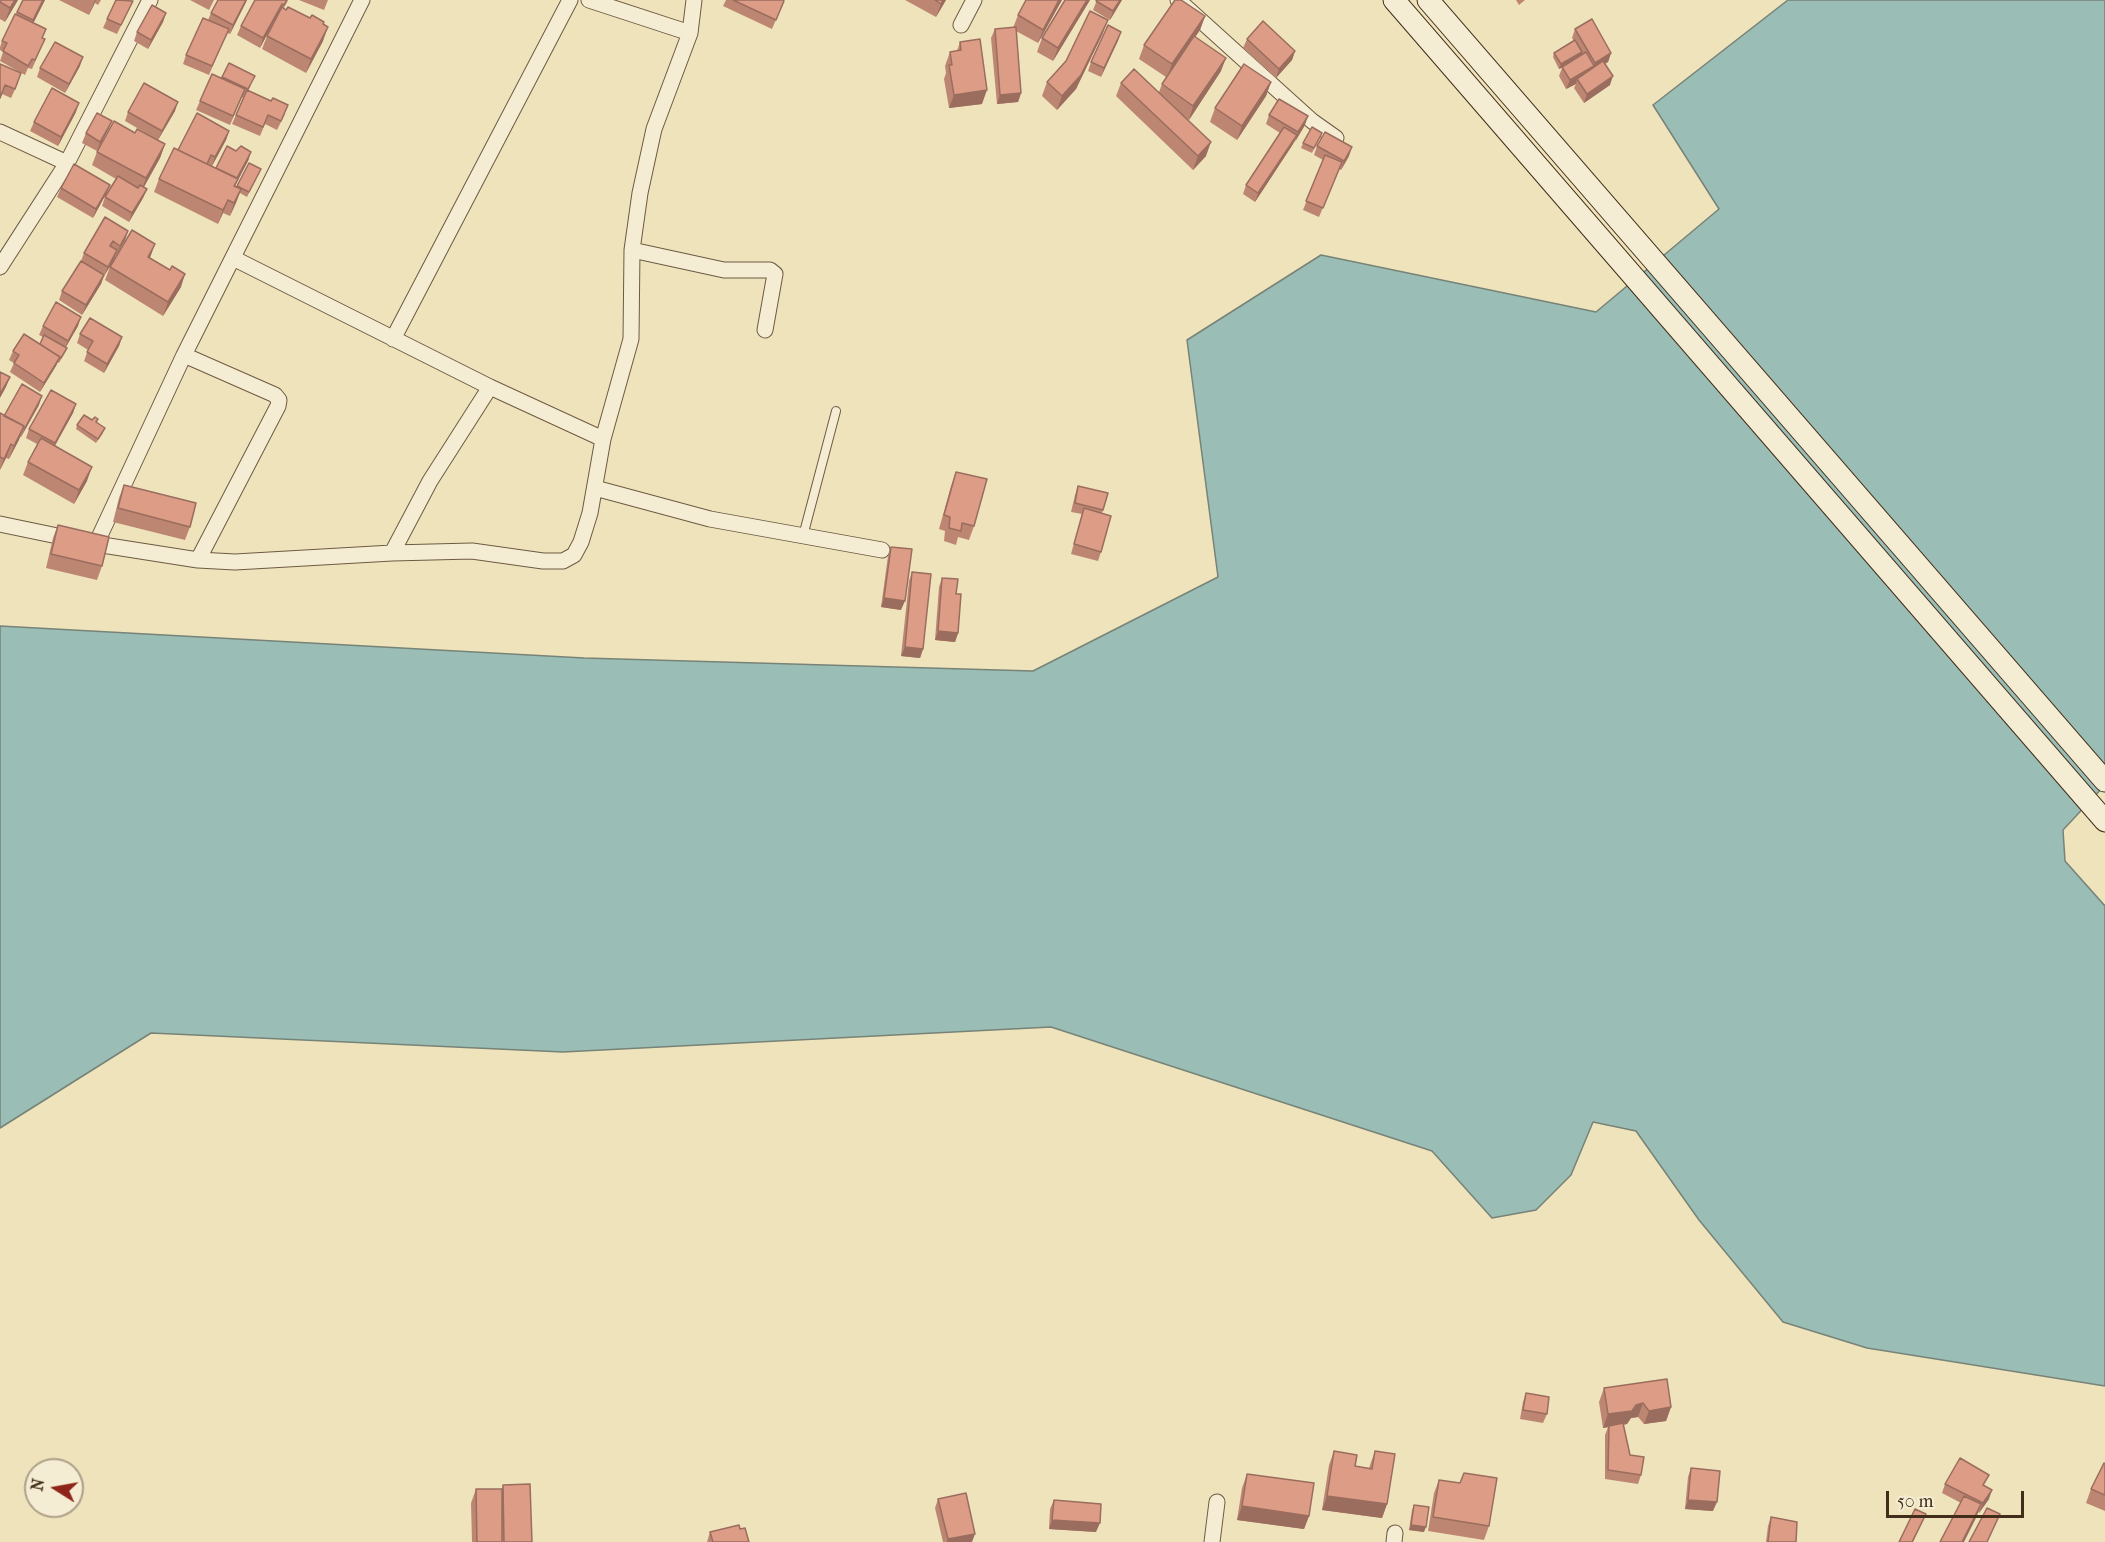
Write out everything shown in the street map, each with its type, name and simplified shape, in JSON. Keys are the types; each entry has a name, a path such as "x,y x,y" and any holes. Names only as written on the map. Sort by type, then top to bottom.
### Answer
{"main road":[{"path":"1394,0 2105,821"},
{"path":"1432,4 2105,781"}],"street":[{"path":"0,267 67,163 150,0"},
{"path":"96,544 184,355 362,0"},
{"path":"393,339 570,0"},
{"path":"589,0 690,33"},
{"path":"0,524 96,544 198,560 234,562 472,551 543,561 563,561 574,555 591,513 603,439 631,339 632,250 640,193 654,129 690,33 694,0"},
{"path":"961,25 974,0"},
{"path":"1178,0 1312,121 1336,138"},
{"path":"0,132 67,163"},
{"path":"632,250 724,270 770,270 775,274 765,330"},
{"path":"233,258 490,387 603,439"},
{"path":"184,355 275,395 279,400 278,406 198,560"},
{"path":"392,554 430,481 490,387"},
{"path":"595,488 710,519 882,550"},
{"path":"1212,1542 1217,1502"}],"lane":[{"path":"803,536 836,411"}],"water":[{"path":"1788,0 2105,0 2105,785 2063,830 2065,861 2105,906 2105,1386 1867,1348 1783,1322 1699,1220 1636,1131 1593,1122 1571,1175 1536,1210 1492,1218 1432,1151 1051,1027 563,1052 151,1033 0,1128 0,626 584,658 1033,671 1218,577 1187,340 1321,255 1596,312 1719,209 1653,105"}],"building":[{"path":"0,0 15,0 10,8"},
{"path":"23,0 43,0 33,20 17,12"},
{"path":"116,0 133,1 121,25 107,19"},
{"path":"218,0 246,0 233,25 211,13"},
{"path":"255,0 287,0 284,5 282,4 263,38 241,26"},
{"path":"733,0 783,0 784,1 776,20"},
{"path":"1026,0 1059,0 1043,30 1018,15"},
{"path":"1065,0 1087,0 1058,48 1042,38"},
{"path":"1097,0 1120,0 1113,11"},
{"path":"1175,0 1181,0 1205,16 1172,64 1144,45"},
{"path":"152,5 166,13 151,40 137,32"},
{"path":"282,7 286,10 288,7 310,18 312,15 328,27 311,59 267,36"},
{"path":"1090,11 1108,20 1081,75 1062,96 1047,82 1066,61"},
{"path":"15,14 46,29 42,38 45,39 35,60 32,59 28,66 3,51 7,43 2,41"},
{"path":"203,18 229,29 212,66 186,55"},
{"path":"1592,19 1611,53 1595,63 1575,29"},
{"path":"1263,21 1295,51 1279,69 1247,39"},
{"path":"1108,25 1121,32 1104,68 1091,62"},
{"path":"1016,27 1021,93 1000,95 995,29"},
{"path":"1194,36 1226,58 1193,106 1162,84"},
{"path":"980,39 987,90 954,95 949,65 952,65 950,52 961,50 960,42"},
{"path":"1575,40 1582,52 1561,64 1554,53"},
{"path":"55,42 83,57 69,84 40,68"},
{"path":"1586,52 1594,66 1570,80 1562,67"},
{"path":"1603,61 1613,76 1587,94 1577,79"},
{"path":"229,63 255,76 248,89 222,77"},
{"path":"0,64 21,73 15,89 5,85 0,98"},
{"path":"1244,64 1271,82 1242,126 1215,108"},
{"path":"1134,69 1211,142 1198,156 1121,83"},
{"path":"212,74 245,89 233,116 200,101"},
{"path":"144,83 178,102 162,131 128,112"},
{"path":"52,88 79,103 61,137 34,122"},
{"path":"247,90 271,101 273,98 288,105 281,121 268,115 263,127 236,115"},
{"path":"1279,99 1308,116 1298,132 1269,115"},
{"path":"97,113 112,121 100,142 86,133"},
{"path":"197,113 229,131 215,157 211,155 207,164 178,150"},
{"path":"114,121 135,133 137,129 165,144 146,178 97,152"},
{"path":"1284,127 1297,135 1258,193 1246,185"},
{"path":"1312,127 1322,133 1314,148 1303,143"},
{"path":"1325,132 1352,147 1344,161 1317,146"},
{"path":"227,146 236,151 241,146 251,152 237,178 216,168"},
{"path":"174,148 238,179 234,186 241,189 234,203 228,200 223,210 159,179"},
{"path":"1325,155 1342,162 1323,208 1306,201"},
{"path":"249,163 261,169 249,192 237,186"},
{"path":"74,164 110,185 96,209 61,188"},
{"path":"118,176 138,188 140,185 147,189 132,213 105,197"},
{"path":"105,217 128,231 120,246 113,241 110,246 117,250 108,267 84,253"},
{"path":"132,230 155,244 148,257 170,270 172,266 185,274 168,302 110,267"},
{"path":"81,261 104,275 86,305 62,291"},
{"path":"56,302 81,317 68,341 43,326"},
{"path":"90,318 122,337 107,364 87,352 93,341 80,334"},
{"path":"24,334 60,357 44,383 14,363 19,355 13,351"},
{"path":"44,335 67,348 61,358 40,344"},
{"path":"0,372 10,377 0,394"},
{"path":"22,384 42,396 25,428 4,416"},
{"path":"51,390 76,404 55,443 29,429"},
{"path":"0,413 24,426 14,446 11,444 4,459 0,457"},
{"path":"84,415 92,420 95,417 98,419 96,422 105,428 98,439 77,425"},
{"path":"41,438 92,467 79,490 28,462"},
{"path":"956,472 987,479 974,526 962,523 961,531 949,528 950,517 944,515"},
{"path":"124,485 196,503 190,527 118,508"},
{"path":"1078,486 1108,493 1103,510 1075,503"},
{"path":"1084,508 1111,516 1101,552 1074,544"},
{"path":"58,525 109,537 102,566 51,554"},
{"path":"891,547 912,549 905,601 884,598"},
{"path":"912,572 931,574 923,649 905,647"},
{"path":"942,578 958,579 956,594 961,594 958,633 938,631"},
{"path":"1667,1379 1671,1407 1649,1411 1643,1403 1636,1405 1632,1411 1608,1414 1604,1388"},
{"path":"1526,1393 1549,1397 1547,1414 1523,1410"},
{"path":"1623,1423 1630,1455 1644,1457 1641,1475 1608,1470 1609,1426"},
{"path":"1334,1451 1357,1455 1355,1466 1372,1469 1375,1451 1395,1454 1387,1504 1327,1496"},
{"path":"1960,1458 1989,1475 1983,1485 1992,1490 1983,1503 1945,1484"},
{"path":"2105,1464 2105,1495 2091,1489"},
{"path":"1691,1468 1720,1471 1717,1502 1688,1500"},
{"path":"1464,1473 1497,1478 1489,1526 1433,1517 1439,1480 1460,1483"},
{"path":"1247,1474 1314,1483 1309,1516 1242,1506"},
{"path":"530,1484 532,1542 504,1542 503,1485"},
{"path":"476,1489 502,1489 502,1542 477,1542"},
{"path":"966,1493 975,1534 948,1539 938,1499"},
{"path":"1964,1496 1981,1504 1962,1542 1940,1542"},
{"path":"1054,1500 1101,1504 1100,1523 1052,1520"},
{"path":"1414,1505 1429,1507 1426,1527 1411,1525"},
{"path":"1987,1508 2000,1514 1987,1542 1969,1542"},
{"path":"1915,1509 1926,1514 1912,1542 1899,1542"},
{"path":"1771,1517 1797,1522 1796,1542 1768,1542"},
{"path":"739,1525 740,1529 745,1528 749,1542 713,1542 710,1532"}]}
